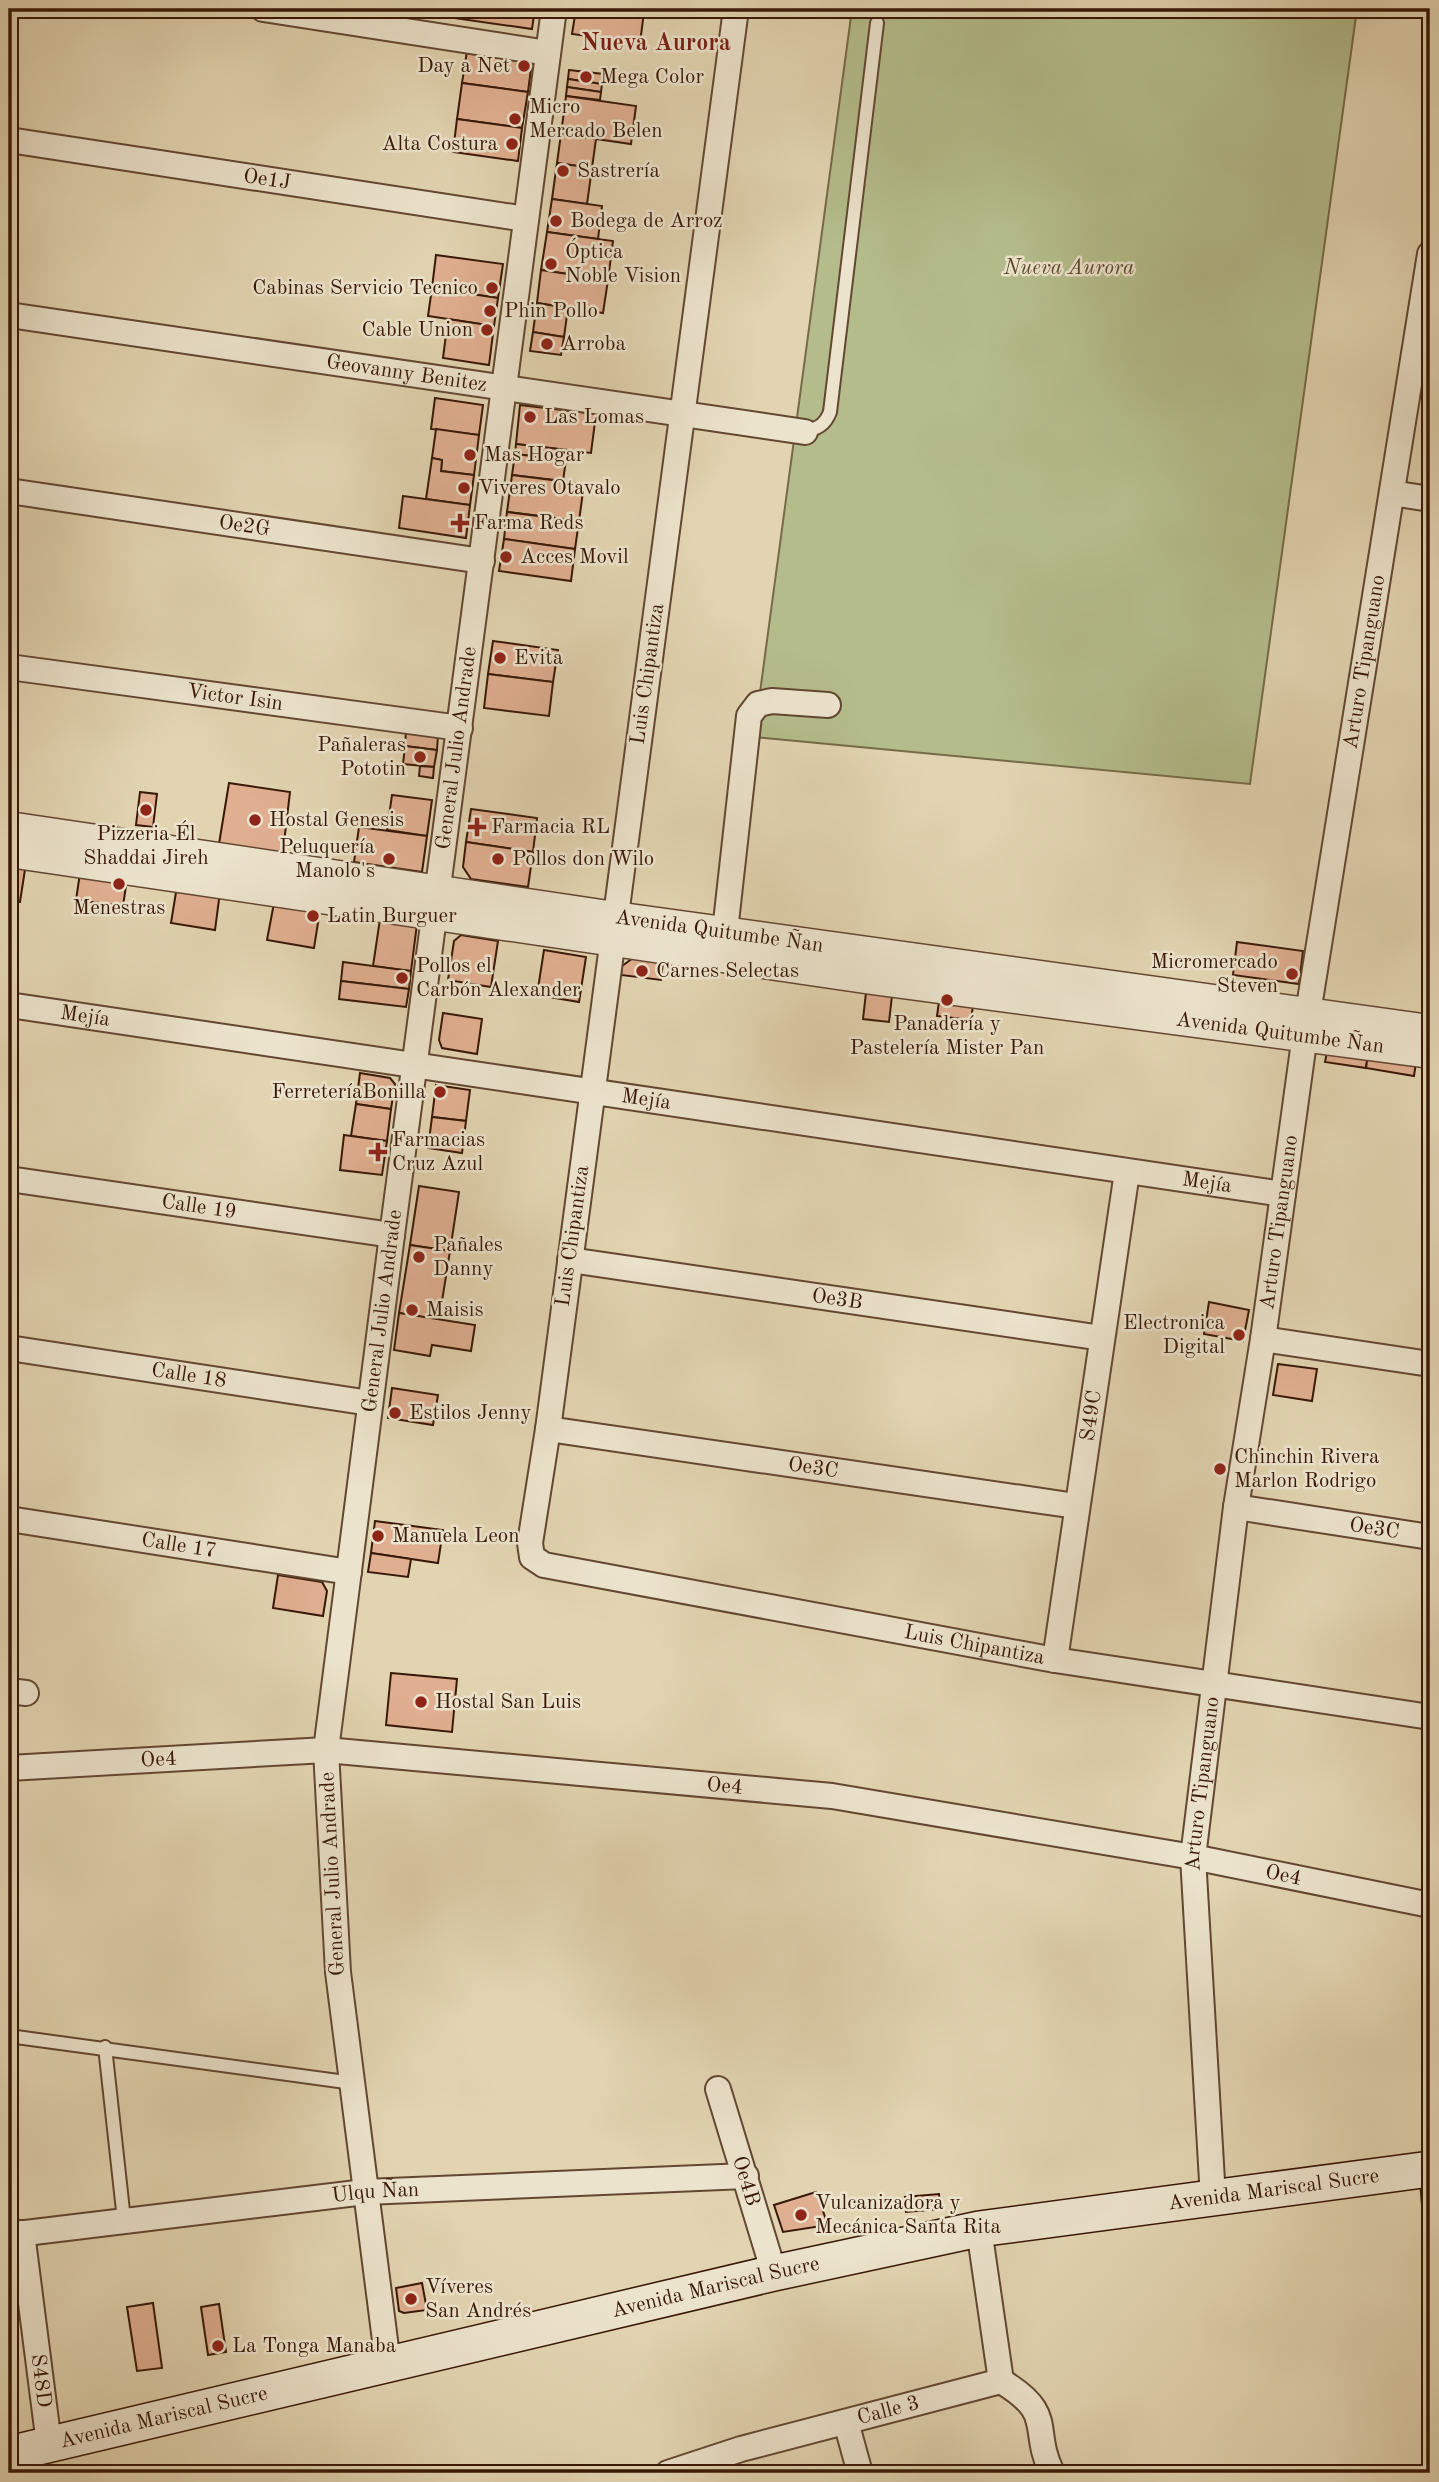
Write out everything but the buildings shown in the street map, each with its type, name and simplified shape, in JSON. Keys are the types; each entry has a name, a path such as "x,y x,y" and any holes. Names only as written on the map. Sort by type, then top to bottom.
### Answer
{"main road":[{"name":"Avenida Mariscal Sucre","path":"9,2454 774,2273 979,2229 1430,2169"}],"street":[{"path":"263,9 548,53"},
{"name":"General Julio Andrade","path":"388,2364 338,1972 326,1750 554,9"},
{"name":"Luis Chipantiza","path":"736,9 548,1429 530,1543 531,1558 544,1565 1055,1660 1430,1717"},
{"name":"Oe1J","path":"9,139 526,219"},
{"name":"Arturo Tipanguano","path":"1213,2198 1193,1857 1236,1507 1263,1339 1307,1024 1392,493 1425,321 1430,254"},
{"name":"Geovanny Benitez","path":"9,315 805,432"},
{"name":"Oe2G","path":"9,491 482,561"},
{"path":"1392,493 1430,499"},
{"name":"Victor Isin","path":"9,667 460,728"},
{"path":"723,944 749,716 758,704 772,701 828,705"},
{"name":"Avenida Quitumbe Ñan","path":"9,827 437,902 614,929 1307,1024 1430,1030"},
{"name":"Avenida Quitumbe Ñan","path":"9,852 437,902"},
{"name":"Mejía","path":"9,1006 1283,1194"},
{"name":"Avenida Quitumbe Ñan","path":"1307,1024 1430,1053"},
{"name":"S49C","path":"1055,1660 1127,1172"},
{"name":"Calle 19","path":"9,1179 392,1235"},
{"name":"Oe3B","path":"570,1260 1102,1338"},
{"path":"1263,1339 1430,1364"},
{"name":"Calle 18","path":"9,1348 370,1403"},
{"name":"Oe3C","path":"548,1429 1076,1506"},
{"name":"Oe3C","path":"1236,1507 1430,1537"},
{"name":"Calle 17","path":"9,1519 349,1572"},
{"name":"Oe4","path":"9,1768 326,1750 832,1796 1193,1857 1430,1905"},
{"name":"Oe4B","path":"718,2088 774,2273"},
{"name":"Ulqu Ñan","path":"15,2234 365,2192 746,2176"},
{"path":"979,2229 1001,2381 1023,2394 1035,2408 1042,2425 1046,2459 1052,2473"},
{"name":"S48D","path":"15,2234 49,2444"},
{"name":"Calle 3","path":"668,2473 742,2461 846,2422 1001,2381"},
{"path":"846,2422 860,2473"}],"lane":[{"path":"805,432 818,429 830,412 877,23"},
{"path":"9,2036 353,2083"},
{"path":"105,2047 124,2220"}],"green space":[{"name":"Nueva Aurora","path":"852,9 1357,9 1250,784 754,737"}],"place":[{"name":"Day a Net","path":"524,66"},
{"name":"Mega Color","path":"586,77"},
{"name":"Micro Mercado Belen","path":"515,119"},
{"name":"Alta Costura","path":"512,144"},
{"name":"Sastrería","path":"563,171"},
{"name":"Bodega de Arroz","path":"556,221"},
{"name":"Óptica Noble Vision","path":"551,264"},
{"name":"Cabinas Servicio Tecnico","path":"492,288"},
{"name":"Phin Pollo","path":"490,311"},
{"name":"Cable Union","path":"487,330"},
{"name":"Arroba","path":"547,344"},
{"name":"Las Lomas","path":"530,417"},
{"name":"Mas Hogar","path":"470,455"},
{"name":"Viveres Otavalo","path":"464,488"},
{"name":"Farma Reds","path":"460,523"},
{"name":"Acces Movil","path":"506,557"},
{"name":"Evita","path":"500,658"},
{"name":"Pañaleras Pototin","path":"420,757"},
{"name":"Pizzeria Él Shaddai Jireh","path":"146,810"},
{"name":"Hostal Genesis","path":"255,820"},
{"name":"Farmacia RL","path":"477,827"},
{"name":"Peluquería Manolo's","path":"389,859"},
{"name":"Pollos don Wilo","path":"498,859"},
{"name":"Menestras","path":"119,884"},
{"name":"Latin Burguer","path":"313,916"},
{"name":"Carnes Selectas","path":"642,971"},
{"name":"Micromercado Steven","path":"1292,974"},
{"name":"Pollos el Carbón Alexander","path":"402,978"},
{"name":"Panadería y Pastelería Mister Pan","path":"947,1000"},
{"name":"FerreteríaBonilla","path":"440,1092"},
{"name":"Farmacias Cruz Azul","path":"378,1152"},
{"name":"Pañales Danny","path":"419,1257"},
{"name":"Maisis","path":"412,1310"},
{"name":"Electronica Digital","path":"1239,1335"},
{"name":"Estilos Jenny","path":"395,1413"},
{"name":"Chinchin Rivera Marlon Rodrigo","path":"1220,1469"},
{"name":"Manuela Leon","path":"378,1536"},
{"name":"Hostal San Luis","path":"421,1702"},
{"name":"Vulcanizadora y Mecánica Santa Rita","path":"801,2215"},
{"name":"Víveres San Andrés","path":"411,2299"},
{"name":"La Tonga Manaba","path":"218,2346"}],"district":[{"name":"Nueva Aurora","path":"656,44"}]}
